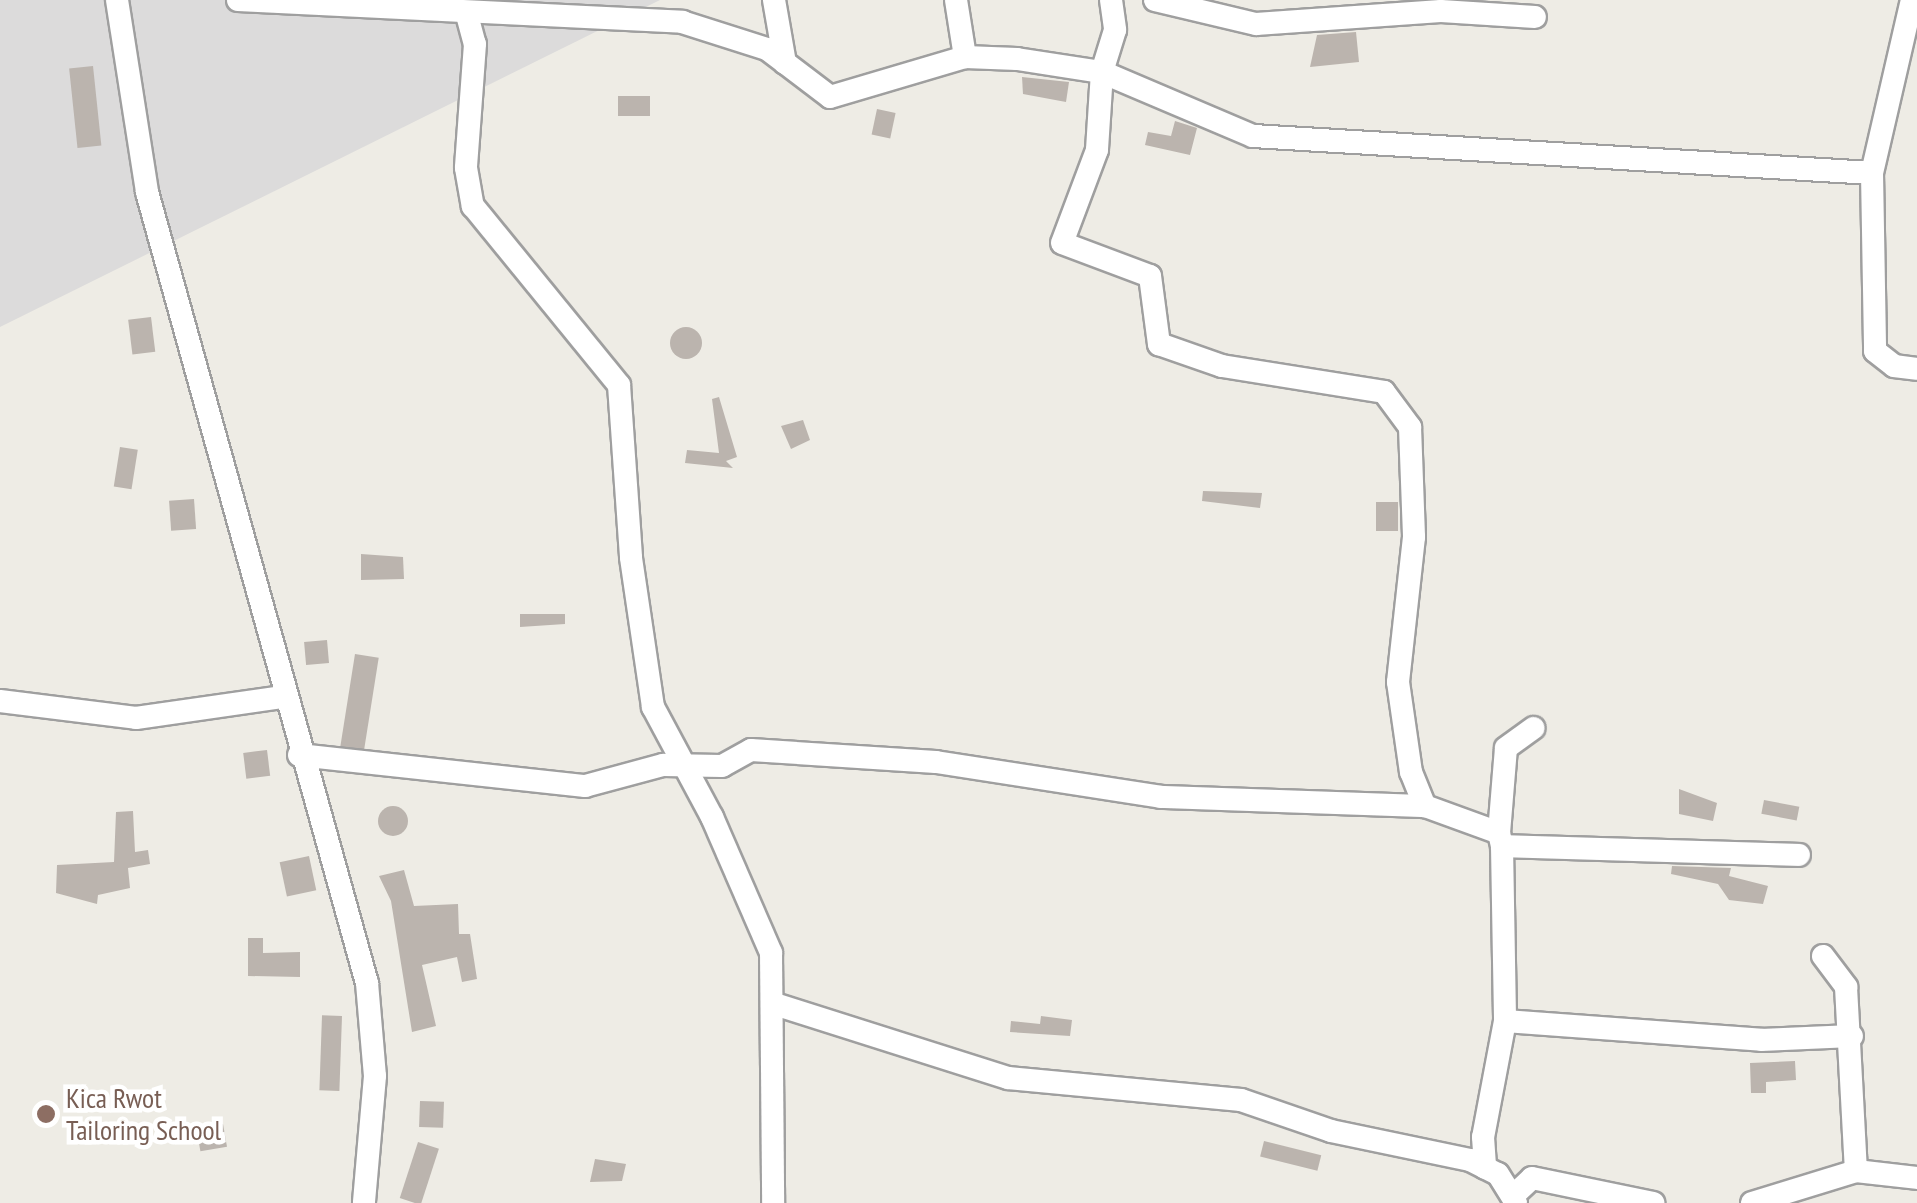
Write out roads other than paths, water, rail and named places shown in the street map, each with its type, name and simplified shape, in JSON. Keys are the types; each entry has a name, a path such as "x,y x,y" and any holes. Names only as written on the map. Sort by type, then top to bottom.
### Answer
{"street":[{"path":"117,0 147,192 282,697 367,983 375,1076 366,1202"},
{"path":"238,0 467,15 682,22 784,63 830,97 850,97 964,57 1102,72 1253,136 1872,173"},
{"path":"774,0 784,63"},
{"path":"956,0 964,57"},
{"path":"1111,0 1114,44 1102,72 1097,150 1062,243 1150,276 1159,344 1222,366 1371,388 1404,413 1414,537 1398,682 1410,772 1425,806"},
{"path":"1155,0 1256,24 1441,11 1535,16"},
{"path":"1912,0 1872,173 1875,351 1894,366 1917,369"},
{"path":"467,15 475,44 466,168 473,206 619,385 631,558 653,706 771,953 778,1005 773,1203"},
{"path":"0,702 136,718 282,697"},
{"path":"1485,1168 1483,1137 1504,1021 1500,840 1506,748 1534,728"},
{"path":"300,755 585,786 682,766 722,766 750,750 936,762 1161,797 1425,806 1500,840 1799,855"},
{"path":"1823,956 1843,977 1852,1036 1856,1171"},
{"path":"778,1005 1008,1078 1240,1100 1485,1168 1515,1199 1524,1181 1541,1179 1653,1203"},
{"path":"1504,1021 1761,1040 1852,1036"},
{"path":"1752,1203 1856,1171 1917,1178"}],"place":[{"name":"Kica Rwot Tailoring School","path":"46,1114"}]}
